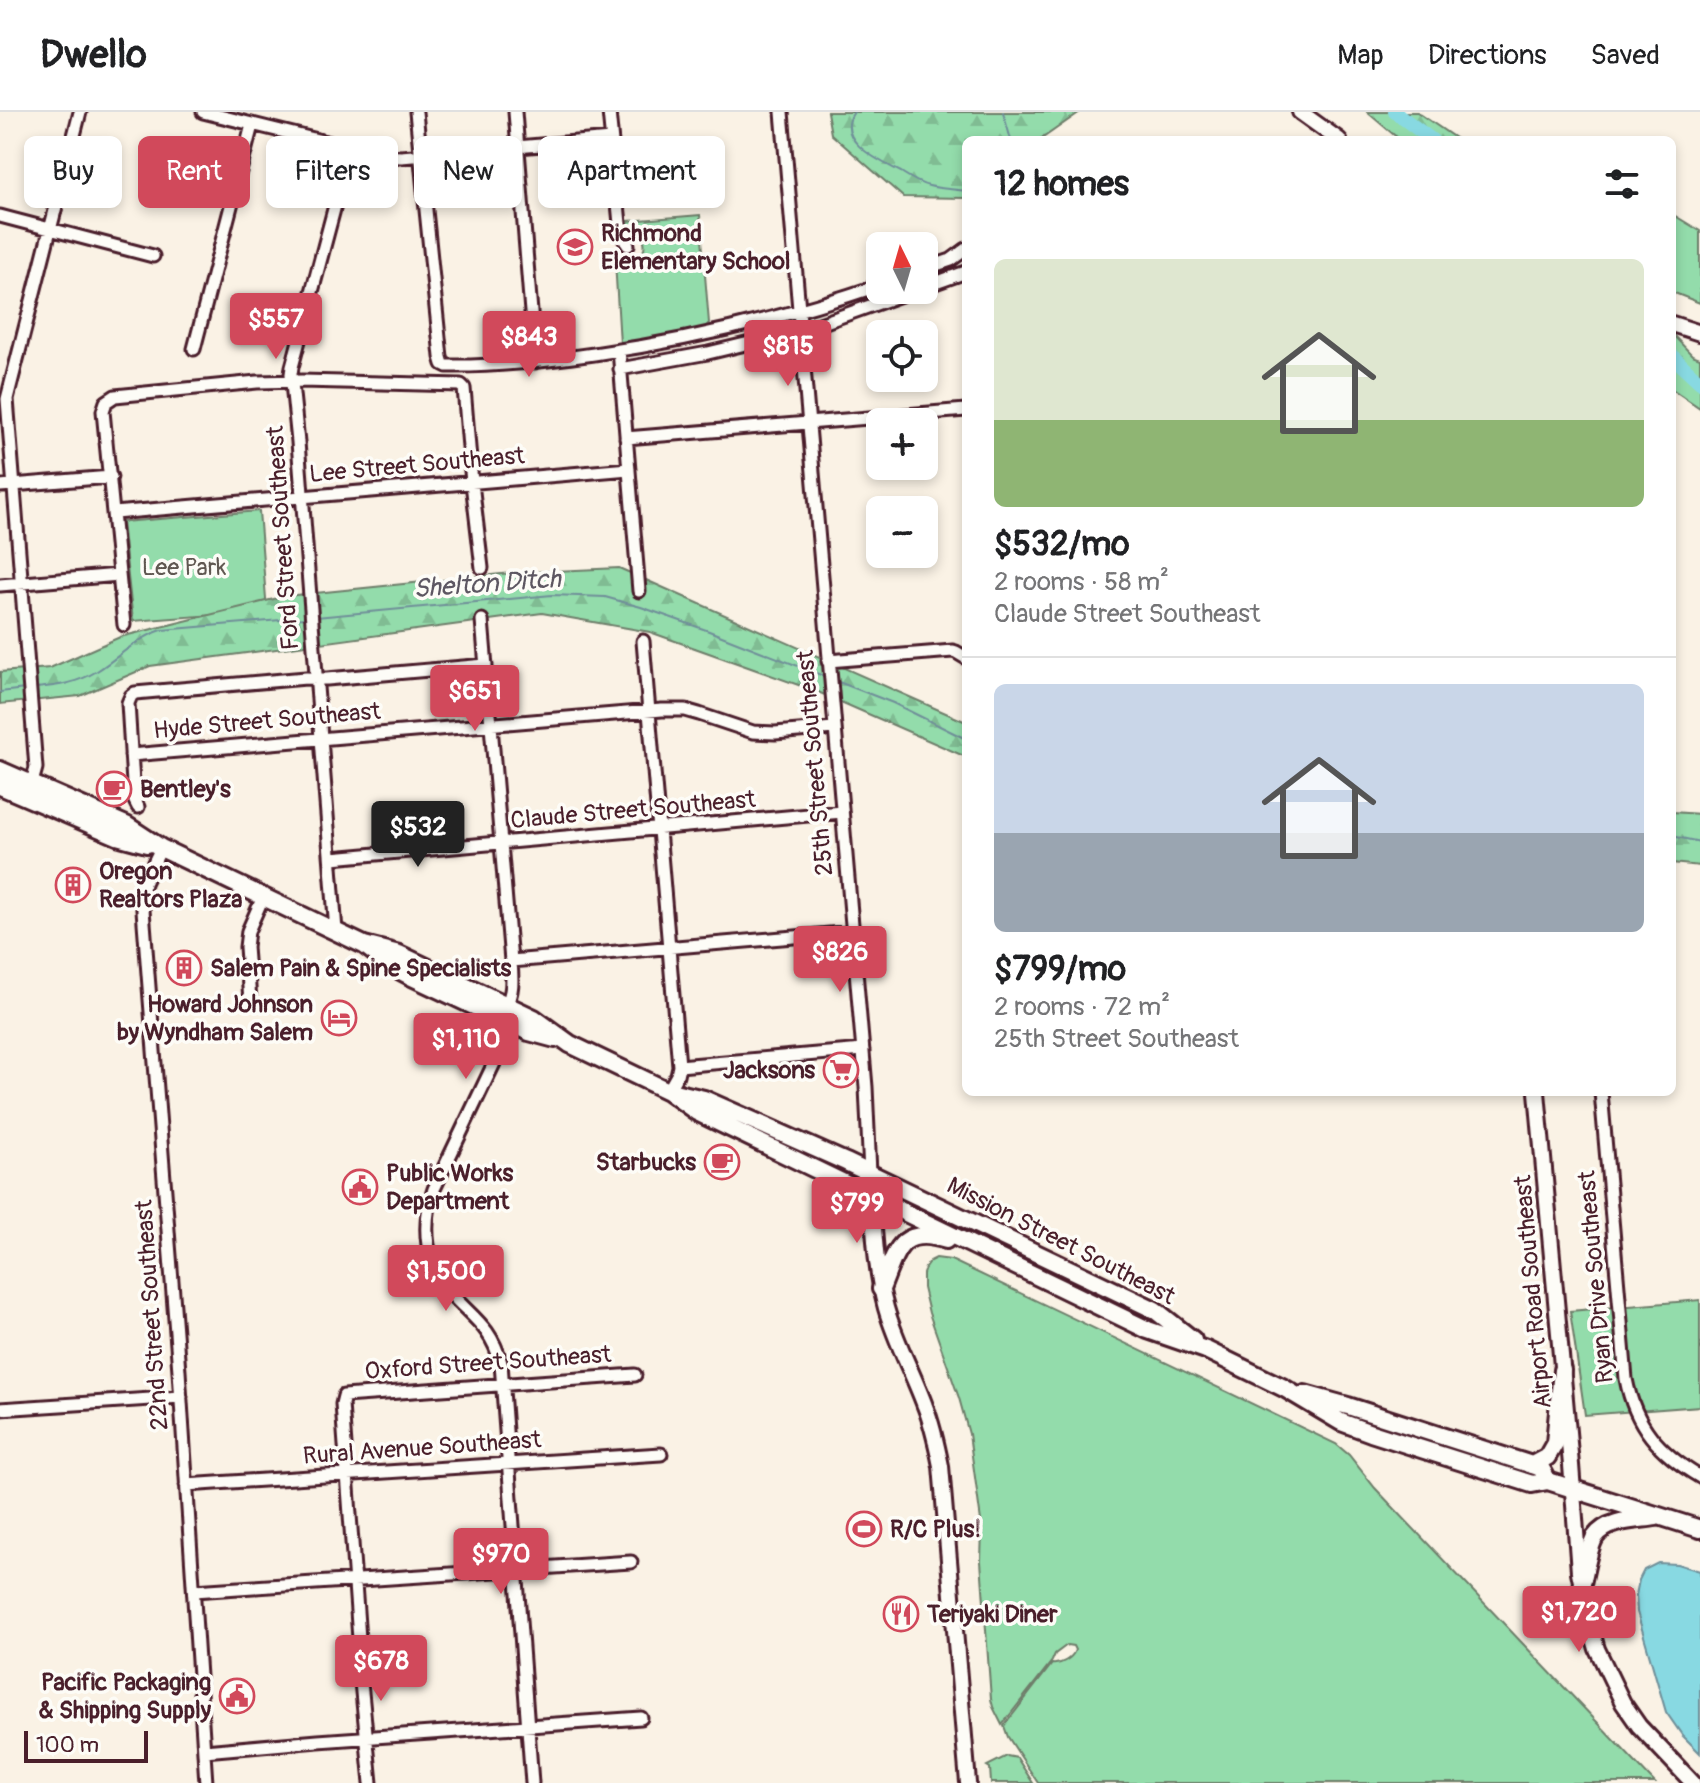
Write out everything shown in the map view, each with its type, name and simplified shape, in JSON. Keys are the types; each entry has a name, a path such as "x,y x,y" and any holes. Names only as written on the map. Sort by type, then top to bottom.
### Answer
{"highway":[{"name":"Mission Street Southeast","path":"0,770 30,791"},
{"name":"Mission Street Southeast","path":"0,786 30,791 126,825 161,848 364,945 393,967 529,1032 570,1044 668,1091 697,1112 1148,1330 1206,1350 1284,1388 1341,1422 1532,1484 1548,1481 1700,1529"},
{"name":"Mission Street Southeast","path":"364,945 399,954 534,1018 570,1044"},
{"path":"464,1001 499,1009 506,1005"},
{"name":"Mission Street Southeast","path":"668,1091 704,1099 870,1173 1155,1310 1206,1350"},
{"path":"881,1289 896,1252 907,1239 917,1234 929,1234 989,1254"},
{"path":"1532,1465 1547,1457 1555,1443 1562,1370"},
{"name":"Mission Street Southeast","path":"1284,1388 1541,1468 1548,1481"},
{"path":"1581,1587 1595,1537 1619,1523 1662,1516"}],"main road":[{"path":"1300,112 1333,136"},
{"path":"1676,325 1700,333"},
{"name":"Airport Road Southeast","path":"1537,1096 1581,1587 1597,1649 1623,1703 1656,1746 1693,1783"},
{"name":"25th Street Southeast","path":"870,1173 881,1289 896,1337 929,1417 941,1466 968,1783"}],"street":[{"path":"30,791 36,768 21,583 6,485 6,372 50,230 80,112"},
{"path":"203,112 222,114 297,136"},
{"path":"416,112 418,136"},
{"path":"515,112 517,136"},
{"path":"609,112 611,136"},
{"name":"25th Street Southeast","path":"782,112 863,1050 870,1173"},
{"path":"194,349 252,125"},
{"path":"522,198 535,362"},
{"name":"Ford Street Southeast","path":"334,208 292,367 292,382 336,931"},
{"path":"426,208 443,364 535,362 619,350 713,333 799,312 866,290"},
{"path":"618,208 621,234 628,245"},
{"path":"0,216 153,256"},
{"path":"938,264 962,252"},
{"path":"938,282 962,273"},
{"path":"620,369 708,353 800,331 876,304"},
{"path":"619,350 639,591"},
{"path":"124,625 103,411 106,402 115,396 250,383 463,386 482,568"},
{"path":"626,438 962,410"},
{"name":"Lee Street Southeast","path":"114,513 629,469"},
{"path":"6,485 111,477"},
{"path":"0,585 119,575"},
{"path":"482,620 511,961 512,990 506,1005"},
{"path":"643,641 679,1066 668,1091"},
{"path":"828,661 953,651 962,656"},
{"path":"138,807 134,799 131,755 128,703 131,696 142,692 486,665"},
{"name":"Hyde Street Southeast","path":"131,755 648,711 685,710 753,732 834,728"},
{"name":"Claude Street Southeast","path":"332,858 842,812"},
{"name":"22nd Street Southeast","path":"161,848 144,883 142,897 181,1397 206,1783"},
{"path":"250,1000 246,947 248,931 263,897"},
{"path":"511,961 853,932"},
{"path":"513,1024 497,1047 497,1057 434,1189 427,1212 426,1230 430,1258 444,1285 475,1316 492,1339 501,1363 532,1783"},
{"path":"679,1066 863,1050"},
{"name":"Ryan Drive Southeast","path":"1601,1096 1630,1397 1637,1417 1660,1447 1700,1477"},
{"name":"Oxford Street Southeast","path":"347,1474 344,1396 635,1375"},
{"path":"0,1409 181,1397"},
{"name":"Rural Avenue Southeast","path":"186,1485 661,1454"},
{"path":"347,1474 359,1639"},
{"path":"194,1591 631,1562"},
{"path":"360,1672 371,1783"},
{"path":"204,1751 641,1718"}],"green space":[{"path":"827,112 1080,112 1046,136 962,136 962,198 903,197 831,134"},
{"path":"1367,112 1417,112 1452,136 1395,136"},
{"path":"700,215 709,323 700,331 620,344 615,261 636,259 644,245 640,233 629,229 628,221"},
{"path":"1676,216 1700,231 1700,303 1676,294"},
{"path":"1676,338 1692,355 1700,358 1700,408 1676,392"},
{"name":"Lee Park","path":"259,511 267,611 133,621 122,522"},
{"path":"619,568 962,720 962,755 818,692 650,632 542,613 150,666 80,696 0,704 0,672 50,668 120,637 286,596 511,573"},
{"path":"1676,812 1700,814 1700,866 1676,863"},
{"path":"936,1258 951,1260 1336,1444 1655,1783 1038,1783 1004,1726 1052,1664 1065,1661 1075,1650 1067,1645 1055,1654 1002,1725 991,1699 981,1561 982,1528 969,1434 923,1288 925,1268"},
{"path":"1700,1300 1700,1406 1585,1415 1570,1311"},
{"path":"1007,1756 1017,1758 1033,1783 991,1783 990,1768 987,1766"}],"water":[{"path":"1658,1563 1677,1564 1700,1571 1700,1753 1666,1712 1637,1612 1639,1580 1644,1570"}],"waterway":[{"path":"854,112 849,122 850,132 862,149 922,184 962,191"},
{"path":"1003,112 1010,136"},
{"path":"1395,112 1427,136"},
{"path":"1676,360 1700,382"},
{"name":"Shelton Ditch","path":"316,617 552,595 605,597 709,631 826,677"},
{"name":"Shelton Ditch","path":"36,688 90,675 136,643 162,630 305,618"},
{"name":"Shelton Ditch","path":"836,681 893,703 962,737"},
{"name":"Shelton Ditch","path":"0,692 25,689"},
{"name":"Shelton Ditch","path":"1676,837 1700,842"}],"place":[{"name":"Richmond Elementary School","path":"575,247"},
{"name":"Bentley's","path":"114,789"},
{"name":"Oregon Realtors Plaza","path":"73,885"},
{"name":"Salem Pain & Spine Specialists","path":"184,968"},
{"name":"Howard Johnson by Wyndham Salem","path":"339,1018"},
{"name":"Jacksons","path":"841,1070"},
{"name":"Starbucks","path":"722,1162"},
{"name":"Public Works Department","path":"360,1187"},
{"name":"R/C Plus!","path":"864,1529"},
{"name":"Teriyaki Diner","path":"901,1614"},
{"name":"Pacific Packaging & Shipping Supply","path":"237,1696"}]}
